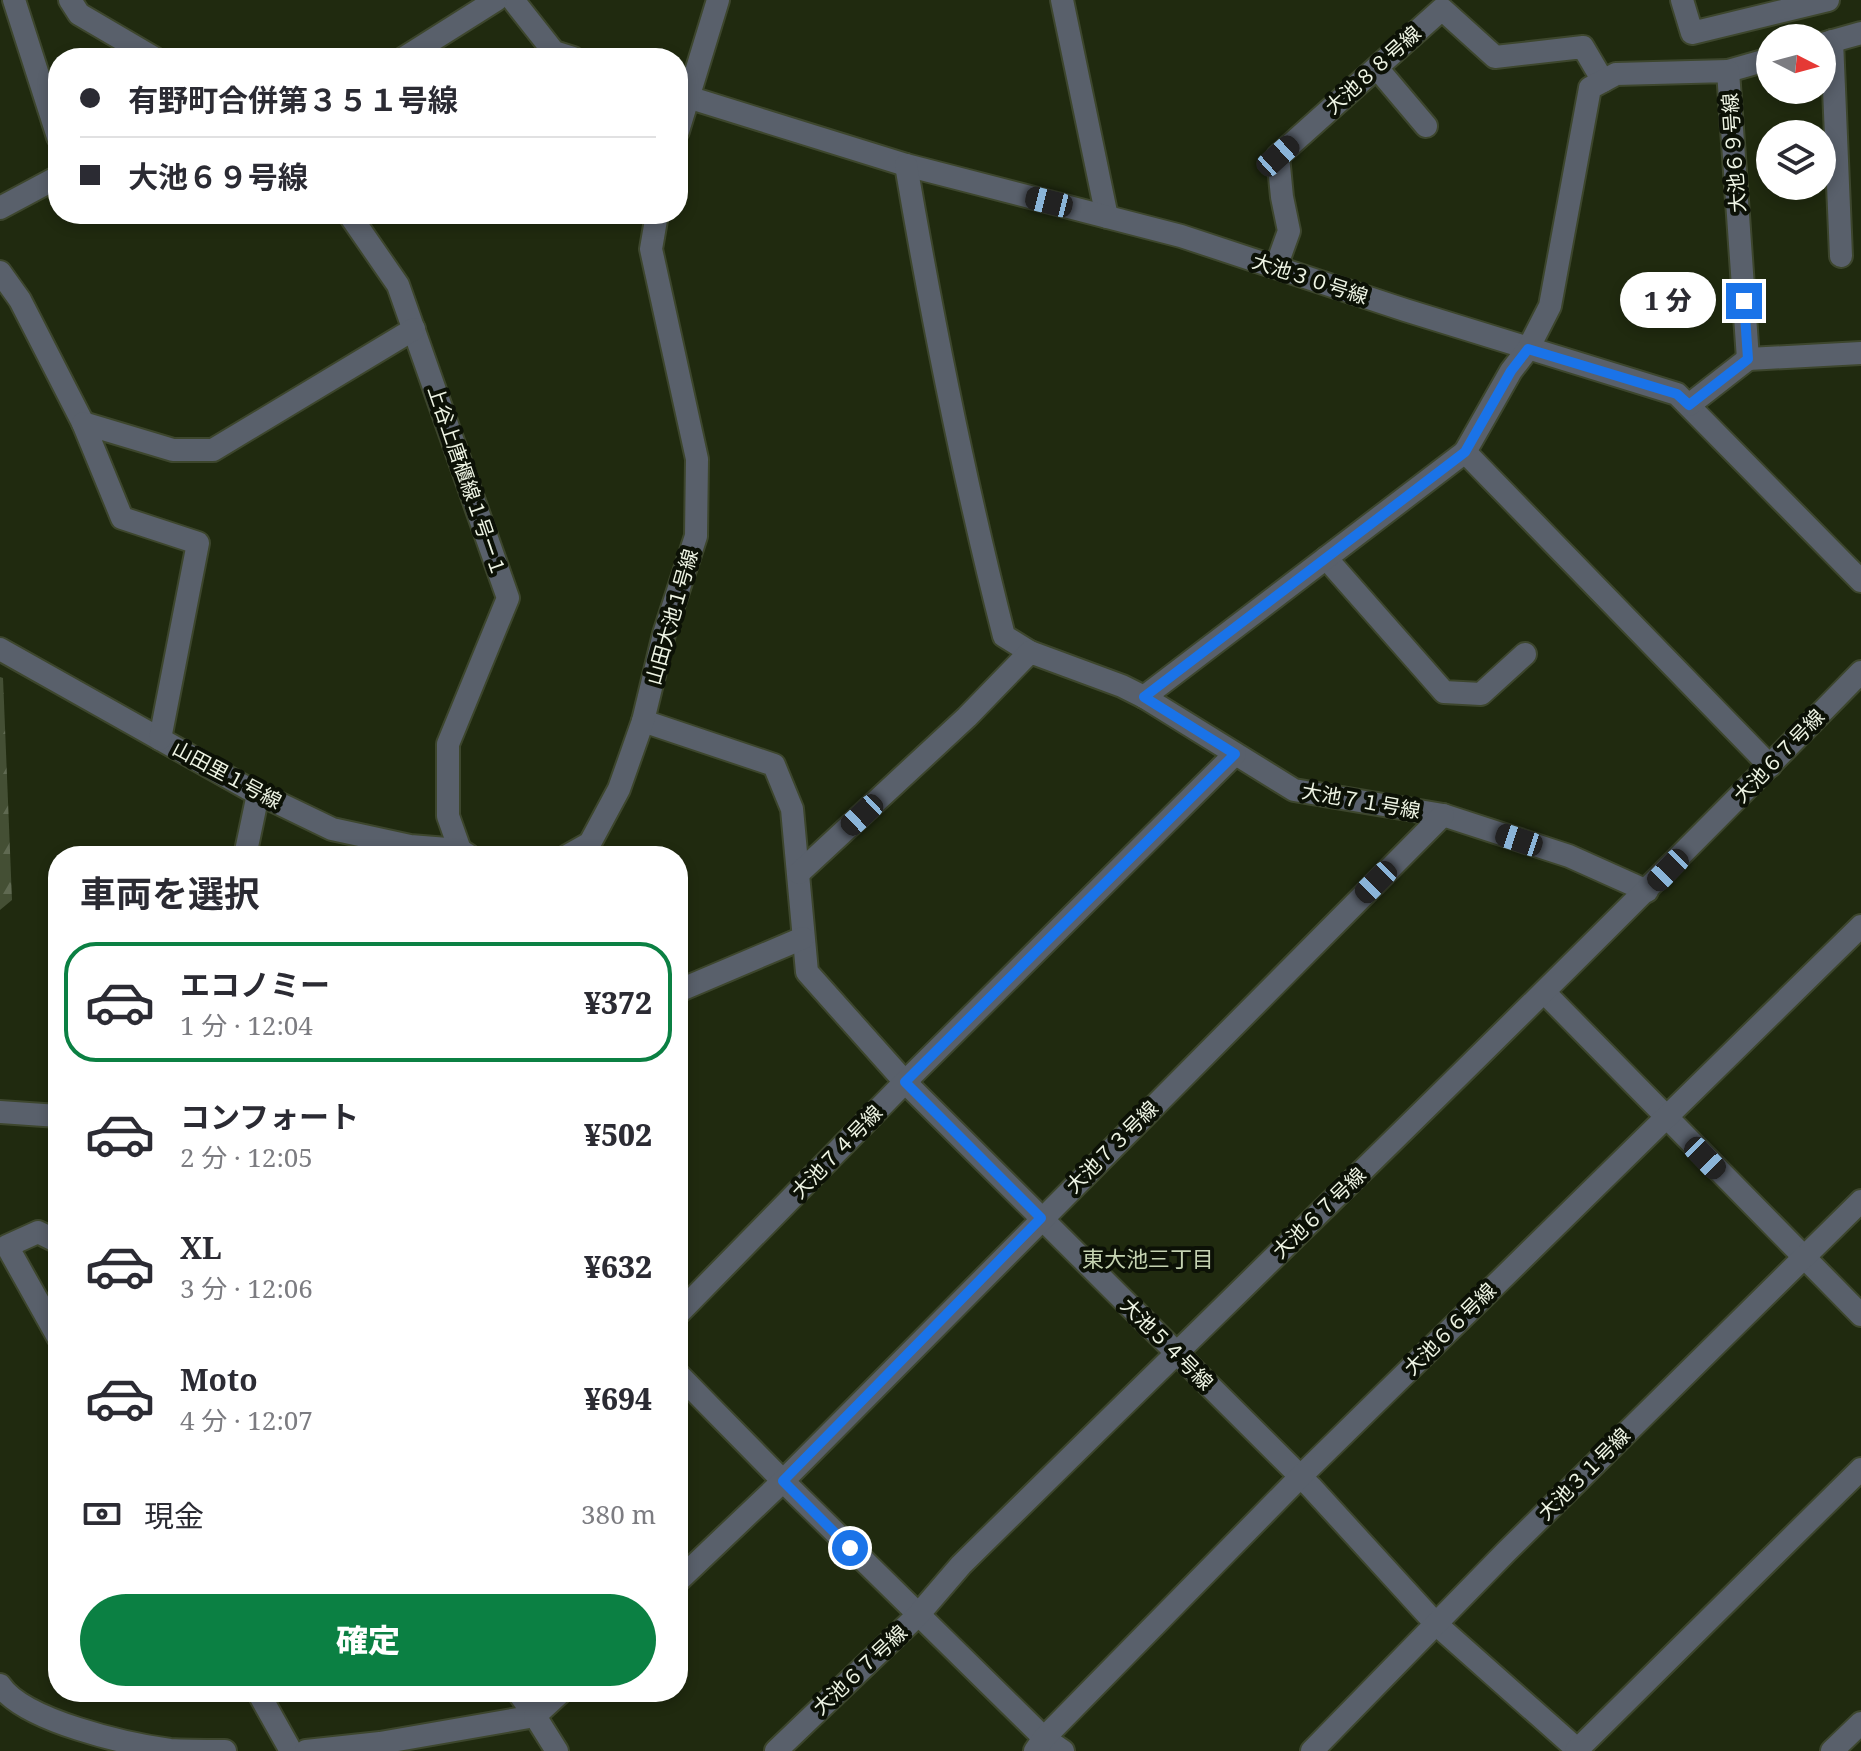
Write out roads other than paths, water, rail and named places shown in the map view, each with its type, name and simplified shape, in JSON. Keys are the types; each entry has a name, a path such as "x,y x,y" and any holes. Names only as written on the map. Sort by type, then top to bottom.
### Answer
{"street":[{"path":"14,0 48,106"},
{"path":"70,0 79,14 137,48"},
{"path":"420,48 496,0"},
{"path":"513,0 551,48"},
{"path":"688,81 718,0"},
{"path":"1062,0 1107,217"},
{"path":"1682,0 1692,33 1828,0"},
{"name":"大池８８号線","path":"1276,267 1289,231 1278,156 1442,9 1495,57 1583,47 1603,81"},
{"path":"1836,40 1861,33"},
{"path":"1728,71 1756,63"},
{"path":"1377,68 1426,126"},
{"name":"大池６９号線","path":"1603,81 1616,74 1728,71 1748,359"},
{"path":"1144,697 1465,452 1511,371 1528,349 1550,306 1590,88 1603,81"},
{"name":"大池３０号線","path":"688,97 906,165 1181,236 1677,394 1861,581"},
{"path":"1831,104 1841,256"},
{"path":"799,873 967,717 1030,652 1004,636 996,605 936,333 906,165"},
{"path":"0,208 48,182"},
{"name":"上谷上唐櫃線１号ー１","path":"356,224 398,285 508,598 448,744 448,816 461,846"},
{"name":"山田大池１号線","path":"585,846 590,843 619,789 643,721 664,634 696,536 697,459 651,249 655,224"},
{"path":"0,272 20,300 83,423 122,518 198,543 160,739"},
{"path":"83,423 173,450 213,450 414,329"},
{"path":"1689,405 1748,359 1861,353"},
{"path":"1465,452 1770,766"},
{"path":"1326,558 1444,692 1481,694 1525,654"},
{"name":"山田里１号線","path":"0,649 258,794 332,829 410,846"},
{"name":"大池７１号線","path":"1030,652 1144,697 1294,790 1443,815 1569,856 1647,891"},
{"name":"大池６７号線","path":"776,1751 918,1615 961,1565 1303,1227 1444,1093 1861,672"},
{"name":"大池５４号線","path":"643,721 774,765 792,809 807,972 905,1082 1300,1477 1436,1624 1577,1750"},
{"name":"大池７４号線","path":"688,1304 905,1082 1235,754"},
{"path":"247,846 258,794"},
{"name":"大池７３号線","path":"688,1571 783,1481 1443,815"},
{"name":"大池６６号線","path":"1047,1747 1300,1477 1861,926"},
{"path":"688,987 803,938"},
{"path":"1544,992 1861,1315"},
{"path":"0,1112 48,1115"},
{"name":"大池３１号線","path":"1312,1751 1861,1201"},
{"path":"48,1237 38,1232 7,1246 48,1319"},
{"path":"688,1384 1047,1747"},
{"path":"1577,1750 1861,1469"},
{"path":"0,1685 7,1696 64,1726 170,1750 225,1751"},
{"path":"264,1702 291,1751"},
{"path":"525,1702 557,1751"},
{"path":"306,1751 380,1743 535,1716 550,1702"},
{"path":"1832,1751 1861,1723"}],"district":[{"name":"東大池三丁目","path":"1148,1259"}]}
